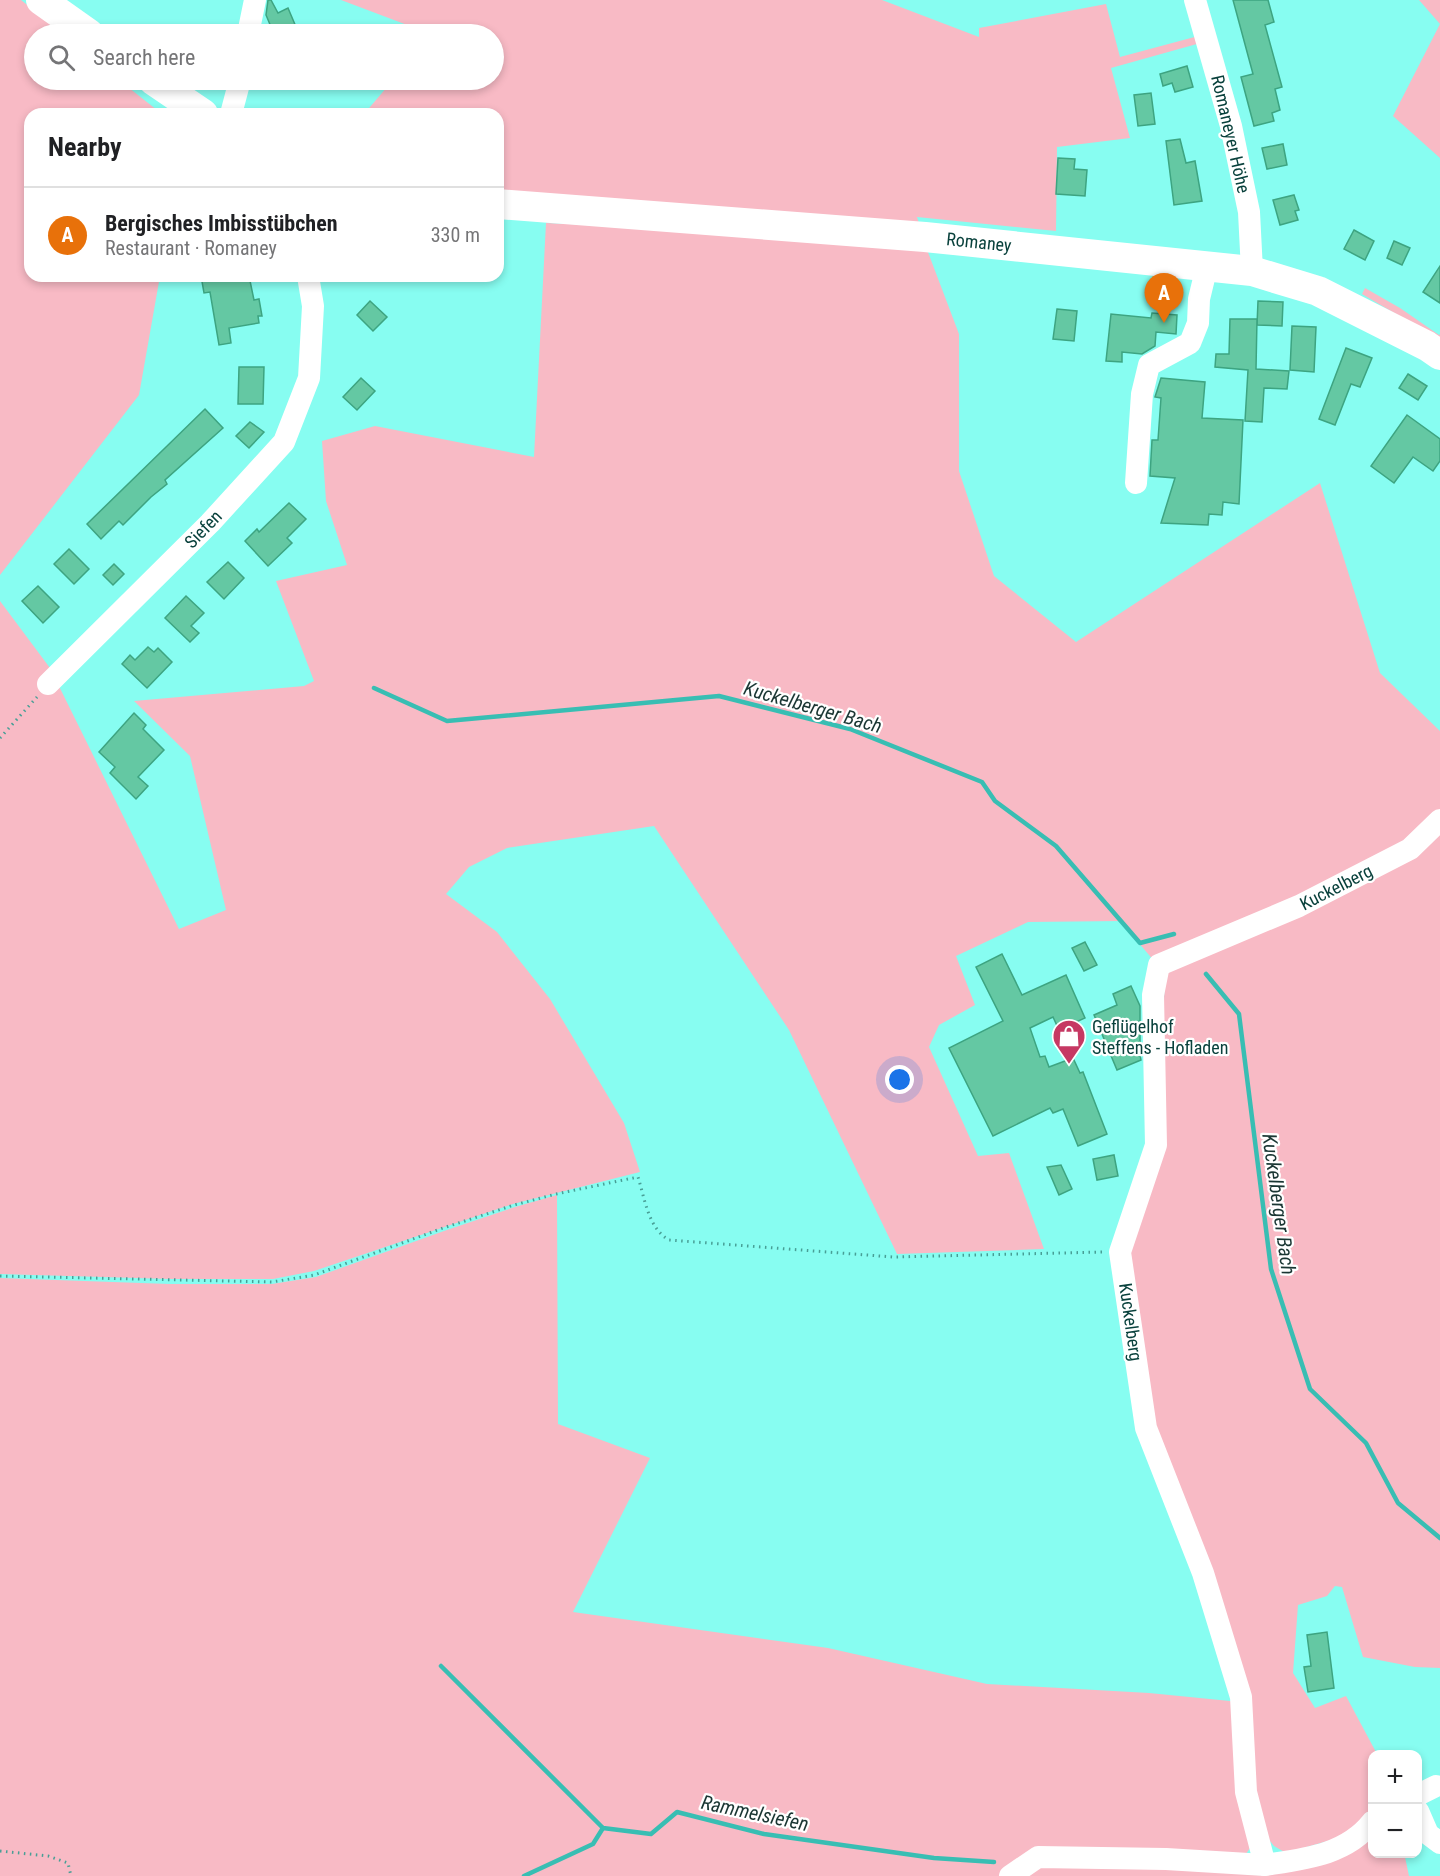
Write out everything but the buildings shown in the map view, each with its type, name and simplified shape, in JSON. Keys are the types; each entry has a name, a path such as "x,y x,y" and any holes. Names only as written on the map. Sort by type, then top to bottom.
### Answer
{"main road":[{"path":"41,0 75,24"},
{"path":"168,90 194,108"},
{"name":"Romaney","path":"504,204 925,237 1252,271 1318,291 1427,346 1440,355"}],"street":[{"path":"250,24 255,0"},
{"name":"Romaneyer Höhe","path":"1195,0 1231,126 1249,212 1252,271"},
{"path":"233,108 237,90"},
{"path":"1136,483 1142,394 1149,365 1190,343 1198,323 1199,300 1207,266"},
{"name":"Siefen","path":"48,684 210,522 284,442 309,378 313,306 309,282"},
{"name":"Kuckelberg","path":"1265,1864 1246,1792 1241,1697 1203,1573 1146,1428 1120,1252 1156,1144 1153,995 1159,965 1299,906 1410,849 1440,820"},
{"path":"1422,1820 1428,1834 1440,1843"},
{"path":"1010,1876 1038,1857 1166,1859 1233,1864 1265,1864 1307,1859 1325,1854 1354,1840 1368,1826"}],"path":[{"path":"0,738 48,684"},
{"path":"0,1276 272,1282 314,1275 514,1205 638,1177 651,1221 660,1235 669,1240 893,1257 1120,1252"},
{"path":"0,1851 48,1857 68,1863 71,1876"}],"shaded area":[{"path":"0,0 21,0 51,24 24,24 24,90 132,90 154,108 24,108 24,282 159,282 139,395 0,575"},
{"path":"341,0 882,0 979,37 979,28 1106,4 1120,57 1202,35 1204,42 1111,68 1130,138 1057,147 1056,231 917,217 922,232 504,197 504,108 369,108 384,90 504,90 504,24 405,24"},
{"path":"1419,0 1440,0 1440,24"},
{"path":"1440,24 1440,158 1393,116"},
{"path":"546,223 923,239 959,334 959,471 994,576 1076,642 1320,483 1380,673 1440,731 1440,812 1406,840 1296,900 1155,962 1120,921 1028,922 956,956 975,1005 939,1025 929,1047 978,1156 1009,1153 1044,1249 897,1254 789,1030 654,826 507,848 469,867 446,894 497,932 550,999 624,1123 640,1172 513,1204 314,1271 273,1279 169,1279 0,1274 0,601 50,668 179,929 226,910 190,756 134,701 304,686 314,681 276,581 347,565 326,501 322,441 375,426 534,457"},
{"path":"1365,288 1440,334 1440,340 1362,294"},
{"path":"1440,820 1440,1668 1415,1667 1363,1657 1342,1587 1335,1586 1327,1596 1298,1605 1293,1673 1315,1708 1346,1696 1375,1750 1368,1750 1368,1821 1359,1832 1286,1853 1274,1846 1262,1831 1248,1740 1148,1427 1122,1247 1160,1143 1165,965 1300,904"},
{"path":"557,1195 558,1424 650,1458 573,1612 828,1648 987,1684 1149,1693 1240,1702 1250,1848 1246,1854 1248,1870 1368,1829 1368,1858 1405,1858 1409,1876 0,1876 0,1278 169,1284 272,1284 316,1277 515,1207"}],"waterway":[{"name":"Kuckelberger Bach","path":"374,688 447,721 719,696 850,729 982,782 995,801 1056,846 1140,943 1174,934"},
{"name":"Kuckelberger Bach","path":"1206,974 1239,1014 1271,1269 1310,1389 1366,1443 1398,1503 1440,1538"},
{"name":"Rammelsiefen","path":"441,1666 603,1828 651,1834 677,1812 764,1834 934,1858 994,1862"},
{"path":"524,1876 593,1844 603,1828"}],"place":[{"name":"Bergisches Imbisstübchen","path":"1164,323"},
{"name":"Geflügelhof Steffens - Hofladen","path":"1069,1065"}]}
